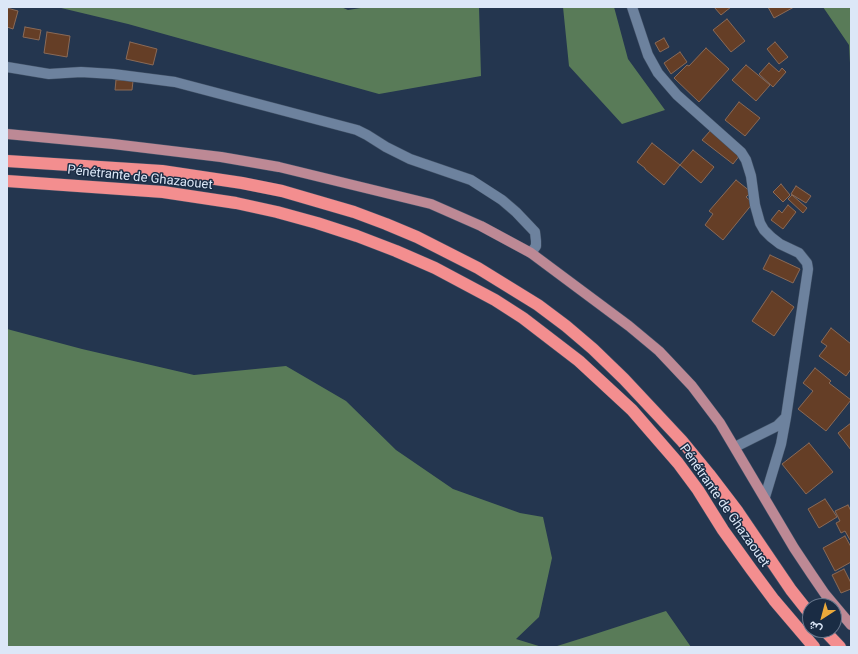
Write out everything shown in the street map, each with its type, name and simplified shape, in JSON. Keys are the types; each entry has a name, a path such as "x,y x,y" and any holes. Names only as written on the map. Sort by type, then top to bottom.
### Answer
{"highway":[{"name":"Pénétrante de Ghazaouet","path":"7,161 162,171 242,183 282,192 334,206 386,224 417,237 478,268 532,301 566,326 594,349 624,379 682,441 709,474 738,512 802,604"},
{"name":"Pénétrante de Ghazaouet","path":"7,181 163,192 221,200 277,212 357,236 396,251 435,268 495,300 523,318 579,361 632,410 678,463 751,569 774,600 814,647"},
{"path":"832,638 840,647"}],"main road":[{"path":"7,134 113,144 221,157 279,166 431,204 481,226 531,253 629,326 659,351 682,374 702,398 736,447 794,548 816,582 851,625"}],"street":[{"path":"632,7 648,55 658,73 677,95 741,152 746,160 751,176 755,205 760,223 764,230 771,238 780,244 799,253 807,263 808,269 786,417 779,451 765,497"},
{"path":"7,67 48,74 81,72 113,74 175,82 356,130 367,134 386,147 410,159 471,180 502,200 535,232 536,246 531,253"},
{"path":"736,447 777,426 786,417"}],"green space":[{"path":"57,7 341,7 348,10 367,7 479,7 481,76 379,94 128,24"},
{"path":"563,7 614,7 628,59 665,110 622,124 569,66"},
{"path":"823,7 851,7 851,81 849,45"},
{"path":"7,329 82,349 194,375 286,366 346,401 396,450 453,489 520,513 543,517 552,558 539,617 516,639 542,647 7,647"},
{"path":"666,611 691,647 554,647 589,636"}],"building":[{"path":"714,7 731,7 721,15"},
{"path":"768,7 794,7 774,18"},
{"path":"7,8 18,11 13,29 7,27"},
{"path":"727,19 745,41 731,52 713,30"},
{"path":"25,27 41,30 39,40 23,37"},
{"path":"47,32 70,36 67,57 44,53"},
{"path":"664,38 669,47 660,52 655,43"},
{"path":"130,42 157,49 153,65 126,59"},
{"path":"775,42 788,57 779,64 767,49"},
{"path":"706,48 729,69 699,102 674,78 687,65 689,66"},
{"path":"680,52 687,62 671,74 664,63"},
{"path":"769,63 779,72 782,68 786,72 773,87 759,74"},
{"path":"746,65 770,85 756,101 732,80"},
{"path":"116,80 133,81 132,90 115,90"},
{"path":"739,102 760,118 745,136 725,120"},
{"path":"710,131 740,155 733,164 702,140"},
{"path":"652,143 680,165 664,185 637,162"},
{"path":"693,150 714,167 701,183 680,165"},
{"path":"736,180 751,192 746,197 753,203 723,240 705,225 713,214 709,211"},
{"path":"781,184 790,195 783,202 773,192"},
{"path":"796,186 811,196 806,203 791,194"},
{"path":"792,195 807,208 803,213 788,199"},
{"path":"788,205 796,212 783,229 771,220 779,210 782,213"},
{"path":"770,255 800,269 793,283 763,269"},
{"path":"772,291 794,307 774,336 752,321"},
{"path":"831,328 851,344 851,369 846,376 819,356 827,346 821,342"},
{"path":"815,368 831,381 829,383 851,400 826,431 798,409 813,391 803,383"},
{"path":"851,423 851,450 838,433"},
{"path":"809,443 833,472 806,494 782,464"},
{"path":"825,499 837,517 819,528 808,509"},
{"path":"848,505 851,511 850,540 845,531 841,533 836,523 840,521 835,511"},
{"path":"845,536 851,547 851,562 835,571 823,548"},
{"path":"844,569 851,583 851,589 841,593 832,575"}]}
